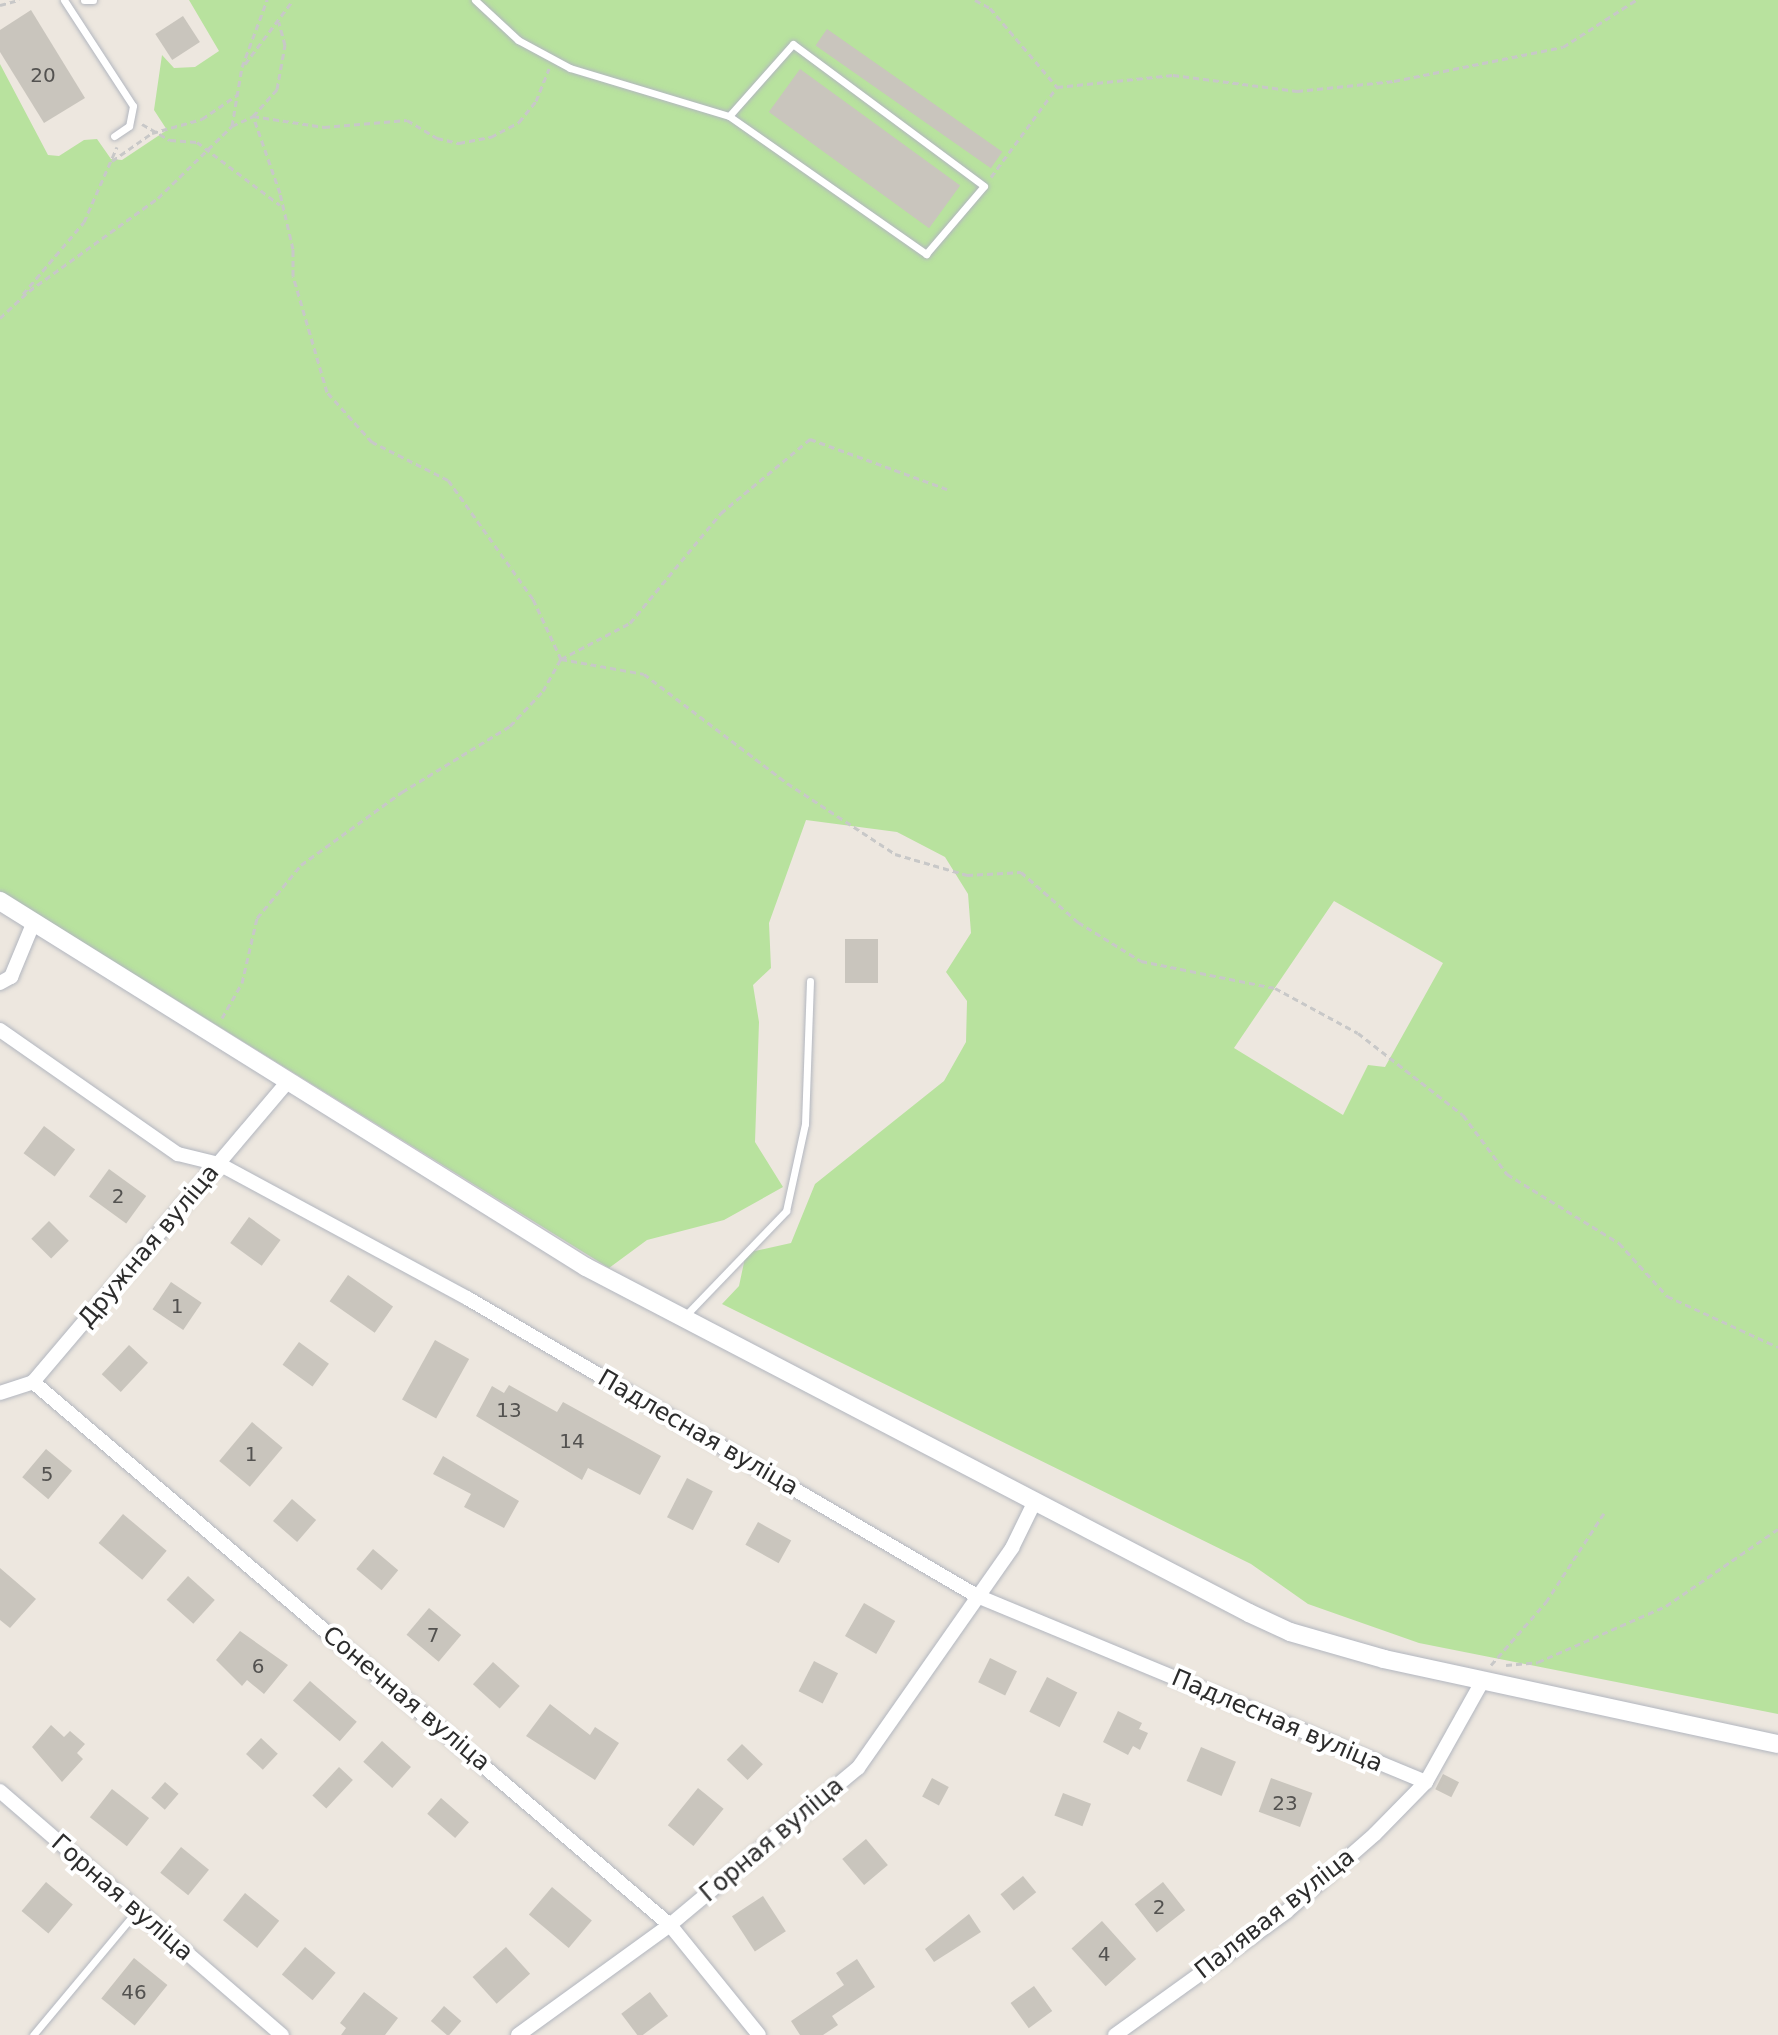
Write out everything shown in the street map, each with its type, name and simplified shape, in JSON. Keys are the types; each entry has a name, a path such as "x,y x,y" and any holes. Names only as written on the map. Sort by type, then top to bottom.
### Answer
{"street":[{"path":"0,901 586,1267 1290,1632 1486,1674 1778,1744"},
{"path":"0,983 11,977 33,924"},
{"name":"Падлесная вуліца","path":"0,1030 178,1154 219,1164 467,1298 977,1596 1426,1782"},
{"name":"Дружная вуліца","path":"33,1382 287,1082"},
{"path":"0,1393 33,1382"},
{"name":"Сонечная вуліца","path":"33,1382 670,1925 759,2035"},
{"name":"Горная вуліца","path":"518,2035 670,1925 858,1768 1012,1548 1035,1501"},
{"name":"Палявая вуліца","path":"1115,2035 1286,1912 1426,1782 1486,1674"},
{"name":"Горная вуліца","path":"0,1791 136,1912 282,2035"}],"lane":[{"path":"64,0 133,106 129,126 114,136"},
{"path":"84,0 93,0"},
{"path":"475,0 518,40 552,59 729,116 926,254 984,186 793,44 729,116"},
{"path":"683,1317 786,1211 805,1124 810,981"},
{"path":"33,2035 136,1912"}],"path":[{"path":"0,5 19,0"},
{"path":"232,126 242,67 267,0"},
{"path":"242,67 293,0"},
{"path":"975,0 990,8 1057,87"},
{"path":"984,186 1057,87 1173,75 1297,91 1394,81 1563,47 1636,0"},
{"path":"15,303 158,198 232,126 253,116 277,89 285,45 279,22"},
{"path":"253,116 324,127 407,120 437,138 459,143 491,137 519,122 536,101 552,59"},
{"path":"109,163 152,133 202,119 237,95"},
{"path":"253,116 293,249 293,276 327,392 372,442 448,480 533,599 561,659"},
{"path":"0,318 84,222 109,163 129,126"},
{"path":"146,129 208,149 280,205"},
{"path":"213,1036 242,983 257,918 301,865 402,792 510,726 543,691 561,659 630,623 721,513 810,439 947,489"},
{"path":"561,659 644,674 787,783 895,854 967,875 1021,872 1078,922 1141,961 1275,988 1398,1059 1463,1115 1507,1174 1619,1243 1667,1296 1778,1347"},
{"path":"1486,1674 1546,1602 1604,1513"},
{"path":"1486,1674 1538,1662 1666,1606 1778,1529"}],"green space":[{"path":"189,0 1778,0 1778,1714 1419,1643 1308,1604 1251,1564 722,1304 739,1286 746,1253 791,1243 815,1184 944,1081 966,1042 967,1001 946,972 971,933 968,894 945,857 897,832 806,820 769,923 771,968 753,985 759,1022 755,1142 783,1187 724,1220 647,1240 609,1268 0,891 0,64 48,155 59,156 84,140 97,139 111,159 122,160 167,130 154,110 162,55 174,68 195,67 219,51","holes":["1334,901 1443,963 1385,1067 1368,1065 1343,1115 1234,1048"]}],"building":[{"path":"31,10 85,98 44,123 0,52 0,30"},
{"path":"183,16 200,42 172,60 155,34"},
{"path":"827,29 1002,152 991,168 816,45"},
{"path":"800,69 960,185 929,228 769,112"},
{"path":"845,939 878,939 878,983 845,983"},
{"path":"44,1126 75,1149 55,1177 24,1153"},
{"path":"109,1169 146,1196 126,1224 89,1197"},
{"path":"249,1217 281,1240 262,1266 230,1243"},
{"path":"49,1221 69,1241 51,1258 31,1239"},
{"path":"348,1275 393,1307 375,1333 330,1301"},
{"path":"171,1282 202,1303 183,1330 153,1309"},
{"path":"435,1340 469,1359 436,1418 402,1399"},
{"path":"299,1342 329,1364 312,1386 283,1365"},
{"path":"129,1345 148,1363 121,1392 102,1374"},
{"path":"509,1385 557,1412 563,1402 661,1456 640,1495 588,1468 582,1480 476,1416 492,1386 504,1393"},
{"path":"252,1422 283,1448 250,1487 219,1461"},
{"path":"46,1449 72,1471 48,1499 22,1477"},
{"path":"443,1456 519,1501 504,1528 464,1507 471,1494 433,1474"},
{"path":"687,1478 713,1491 693,1530 667,1517"},
{"path":"292,1499 316,1520 297,1542 273,1521"},
{"path":"123,1514 167,1551 142,1580 99,1543"},
{"path":"758,1522 791,1540 779,1563 745,1545"},
{"path":"373,1549 398,1570 382,1590 356,1569"},
{"path":"0,1568 36,1599 10,1628 0,1620"},
{"path":"188,1576 215,1600 193,1624 167,1600"},
{"path":"864,1603 895,1621 876,1654 845,1636"},
{"path":"429,1608 461,1635 439,1662 407,1635"},
{"path":"240,1631 288,1665 264,1694 247,1680 242,1686 216,1660"},
{"path":"990,1658 1017,1671 1005,1695 978,1682"},
{"path":"814,1661 838,1673 823,1704 799,1691"},
{"path":"493,1662 520,1686 500,1708 473,1684"},
{"path":"1047,1677 1077,1692 1060,1727 1029,1712"},
{"path":"310,1681 357,1722 340,1741 293,1701"},
{"path":"550,1704 590,1735 595,1727 619,1743 595,1780 526,1736"},
{"path":"1118,1711 1142,1723 1139,1729 1148,1733 1140,1750 1133,1746 1128,1755 1103,1742"},
{"path":"51,1725 64,1737 70,1731 85,1744 77,1753 83,1759 62,1782 32,1747"},
{"path":"261,1738 278,1754 263,1770 246,1754"},
{"path":"382,1741 411,1767 392,1788 363,1762"},
{"path":"742,1744 763,1764 748,1780 727,1760"},
{"path":"1201,1747 1236,1762 1222,1796 1187,1781"},
{"path":"339,1767 353,1780 326,1808 312,1796"},
{"path":"1443,1774 1459,1782 1451,1797 1435,1789"},
{"path":"932,1778 949,1787 939,1805 922,1797"},
{"path":"1271,1778 1312,1793 1300,1827 1259,1812"},
{"path":"165,1782 179,1794 165,1810 151,1798"},
{"path":"698,1788 724,1809 693,1846 668,1825"},
{"path":"112,1789 149,1818 127,1846 90,1817"},
{"path":"1063,1793 1091,1804 1082,1826 1054,1815"},
{"path":"441,1798 469,1822 455,1838 427,1814"},
{"path":"866,1839 888,1865 864,1885 842,1859"},
{"path":"181,1847 209,1870 188,1895 160,1873"},
{"path":"1023,1876 1036,1892 1014,1911 1000,1894"},
{"path":"46,1882 73,1904 48,1934 22,1911"},
{"path":"1163,1882 1185,1910 1157,1933 1135,1904"},
{"path":"552,1887 592,1920 569,1948 529,1915"},
{"path":"245,1893 279,1921 257,1948 223,1920"},
{"path":"763,1896 786,1931 755,1951 732,1916"},
{"path":"969,1914 981,1932 934,1962 925,1949"},
{"path":"1102,1921 1136,1959 1106,1986 1072,1948"},
{"path":"305,1947 336,1973 313,2000 282,1975"},
{"path":"506,1947 530,1974 497,2004 473,1977"},
{"path":"134,1958 167,1985 135,2025 101,1998"},
{"path":"857,1959 875,1987 832,2016 838,2025 823,2035 800,2035 791,2021 844,1985 836,1973"},
{"path":"1034,1986 1052,2011 1029,2028 1011,2003"},
{"path":"364,1992 398,2018 385,2035 341,2035 346,2028 340,2023"},
{"path":"650,1992 668,2016 643,2035 637,2035 621,2014"},
{"path":"444,2006 461,2021 449,2035 431,2021"}]}
